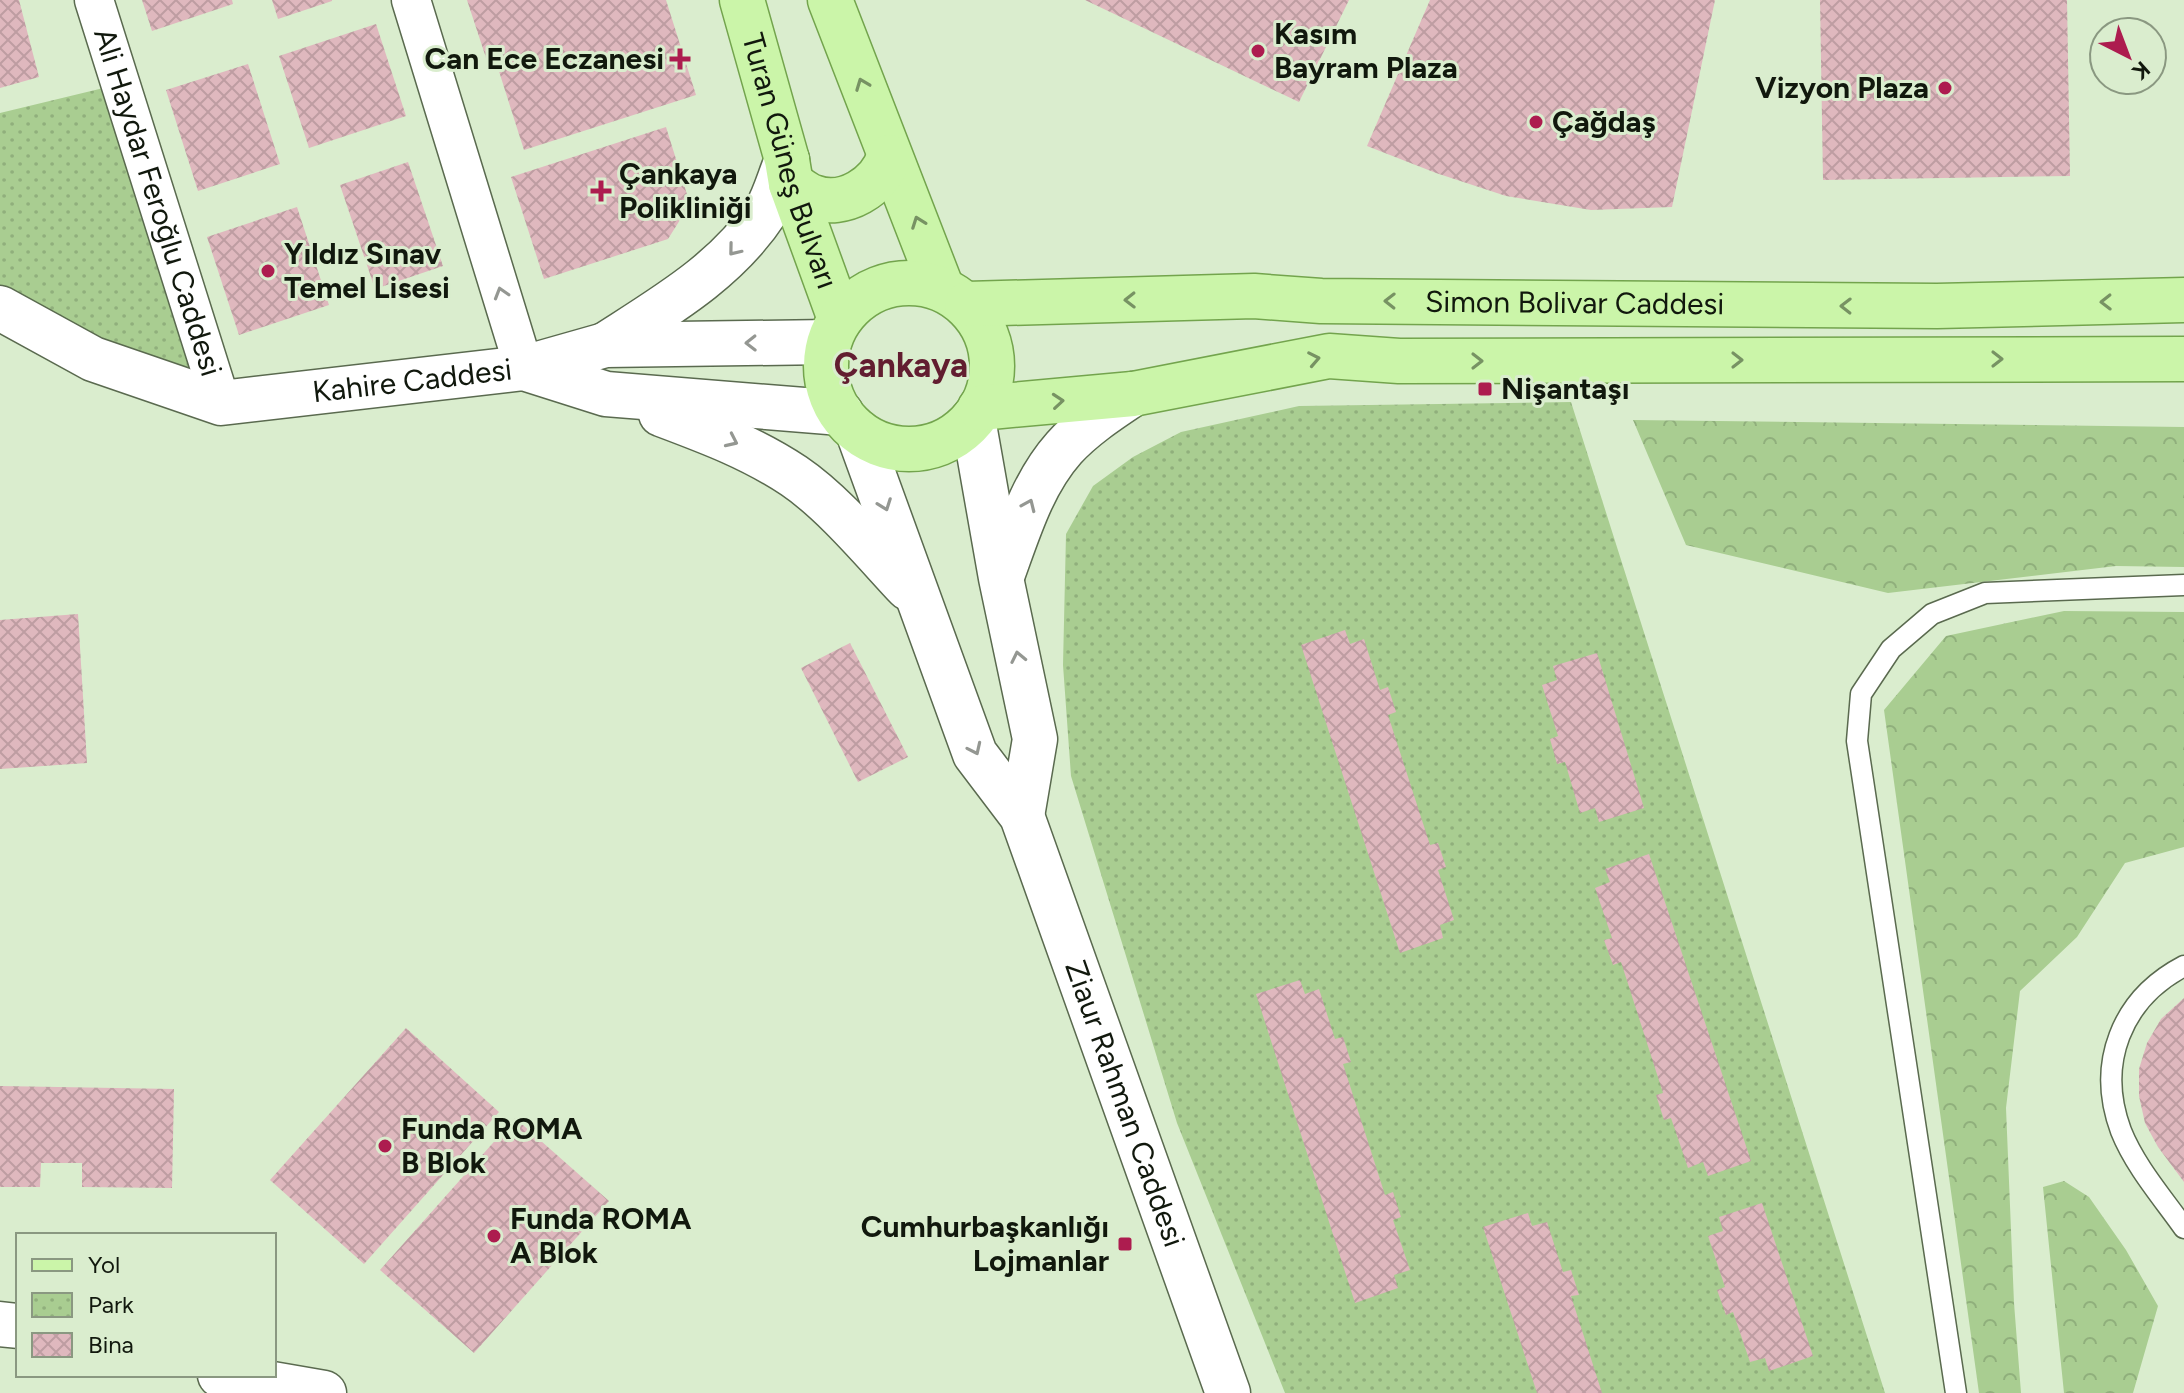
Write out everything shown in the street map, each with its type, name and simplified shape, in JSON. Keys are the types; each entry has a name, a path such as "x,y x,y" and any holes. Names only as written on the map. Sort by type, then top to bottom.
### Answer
{"main road":[{"name":"Turan Güneş Bulvarı","path":"742,0 834,330"},
{"path":"830,0 889,157 954,296 982,323 991,347 993,373 987,397 977,413 954,436 931,446 905,449 880,444 849,423 829,391 825,366 834,330 860,299 886,285 914,282 954,296"},
{"path":"605,345 673,301 727,260 767,210 789,172 814,198 837,200 868,189 885,172 889,157"},
{"name":"Simon Bolivar Caddesi","path":"954,296 1254,296 1321,301 1921,306 2184,300"},
{"name":"Kahire Caddesi","path":"0,308 93,359 221,403 524,368 606,394 849,423"},
{"path":"524,368 605,345 834,330"},
{"name":"Simon Bolivar Caddesi","path":"977,413 1133,394 1329,356 1399,361 2184,359"},
{"path":"606,394 733,440 797,478 848,524 921,601"},
{"path":"1001,578 1030,499 1064,448 1133,394"},
{"name":"Ziaur Rahman Caddesi","path":"977,413 1001,578 1035,739 1022,816"},
{"name":"Ziaur Rahman Caddesi","path":"849,423 921,601 975,754 1022,816 1228,1393"},
{"path":"230,1377 324,1393"}],"street":[{"name":"Ali Haydar Feroğlu Caddesi","path":"94,0 221,403"},
{"path":"411,0 524,368"}],"lane":[{"path":"1956,1393 1857,741 1861,694 1891,649 1932,614 1985,593 2184,585"},
{"path":"2184,966 2162,977 2140,999 2121,1029 2111,1063 2112,1101 2122,1133 2136,1161 2184,1228"}],"green space":[{"path":"120,84 221,403 0,308 0,113"},
{"path":"1571,402 1885,1393 1285,1393 1177,1123 1071,776 1063,665 1066,534 1093,486 1133,457 1181,432 1299,406"},
{"path":"1633,420 2184,427 2184,567 2116,566 1888,593 1686,545"},
{"path":"2064,611 2184,612 2184,847 2125,863 2077,937 2020,991 2006,1108 2021,1393 1979,1393 1884,710 1946,636"},
{"path":"2064,1181 2089,1197 2126,1250 2158,1306 2133,1393 2064,1393 2043,1187"}],"building":[{"path":"0,0 19,0 39,77 0,88"},
{"path":"142,0 232,0 233,4 152,31"},
{"path":"272,0 332,0 332,1 278,19"},
{"path":"467,0 666,0 696,95 524,150 497,65 489,67"},
{"name":"Kasım Bayram Plaza","path":"1085,0 1349,0 1299,102"},
{"path":"1430,0 1715,0 1672,207 1591,210 1506,196 1367,146"},
{"name":"Vizyon Plaza","path":"1820,0 2067,0 2070,176 1823,180"},
{"path":"376,24 406,116 309,148 279,56"},
{"path":"248,64 280,164 198,191 166,90"},
{"name":"Çankaya Polikliniği","path":"666,127 690,204 668,239 544,279 511,177"},
{"path":"408,162 443,266 375,289 340,185"},
{"name":"Yıldız Sınav Temel Lisesi","path":"297,207 329,305 239,335 207,237"},
{"path":"78,614 87,763 0,769 0,620"},
{"path":"1345,630 1350,644 1364,639 1380,690 1388,687 1396,712 1388,715 1430,845 1438,843 1446,867 1438,870 1454,920 1440,925 1443,938 1400,953 1301,645"},
{"path":"850,643 908,757 858,782 801,668"},
{"path":"1597,653 1644,808 1599,822 1595,808 1580,813 1565,762 1557,764 1550,739 1558,736 1542,685 1557,680 1553,666"},
{"path":"1649,854 1751,1161 1708,1176 1703,1162 1688,1168 1671,1118 1664,1120 1656,1095 1663,1093 1621,962 1613,965 1604,940 1612,938 1595,888 1610,882 1605,869"},
{"path":"1300,980 1305,994 1319,989 1335,1039 1343,1037 1351,1062 1343,1064 1385,1195 1393,1192 1401,1217 1393,1220 1410,1270 1394,1275 1398,1288 1355,1303 1256,994"},
{"path":"2184,998 2184,1182 2145,1123 2139,1096 2139,1069 2147,1043 2161,1019"},
{"name":"Funda ROMA B Blok","path":"406,1028 499,1112 364,1264 270,1180"},
{"path":"0,1086 174,1089 172,1188 82,1187 82,1163 41,1163 40,1187 0,1187"},
{"name":"Funda ROMA A Blok","path":"515,1118 609,1201 474,1353 380,1270"},
{"path":"1762,1203 1813,1356 1769,1371 1765,1358 1750,1362 1733,1312 1726,1315 1717,1290 1725,1287 1708,1236 1723,1231 1719,1217"},
{"path":"1528,1213 1532,1226 1547,1222 1563,1272 1571,1270 1579,1295 1571,1296 1602,1393 1537,1393 1483,1227"}],"place":[{"name":"Kasım Bayram Plaza","path":"1258,51"},
{"name":"Can Ece Eczanesi","path":"680,59"},
{"name":"Vizyon Plaza","path":"1945,88"},
{"name":"Çağdaş","path":"1536,122"},
{"name":"Çankaya Polikliniği","path":"601,191"},
{"name":"Yıldız Sınav Temel Lisesi","path":"268,271"},
{"name":"Nişantaşı","path":"1485,389"},
{"name":"Funda ROMA B Blok","path":"385,1146"},
{"name":"Funda ROMA A Blok","path":"494,1236"},
{"name":"Cumhurbaşkanlığı Lojmanlar","path":"1125,1244"}],"district":[{"name":"Çankaya","path":"901,365"}]}
